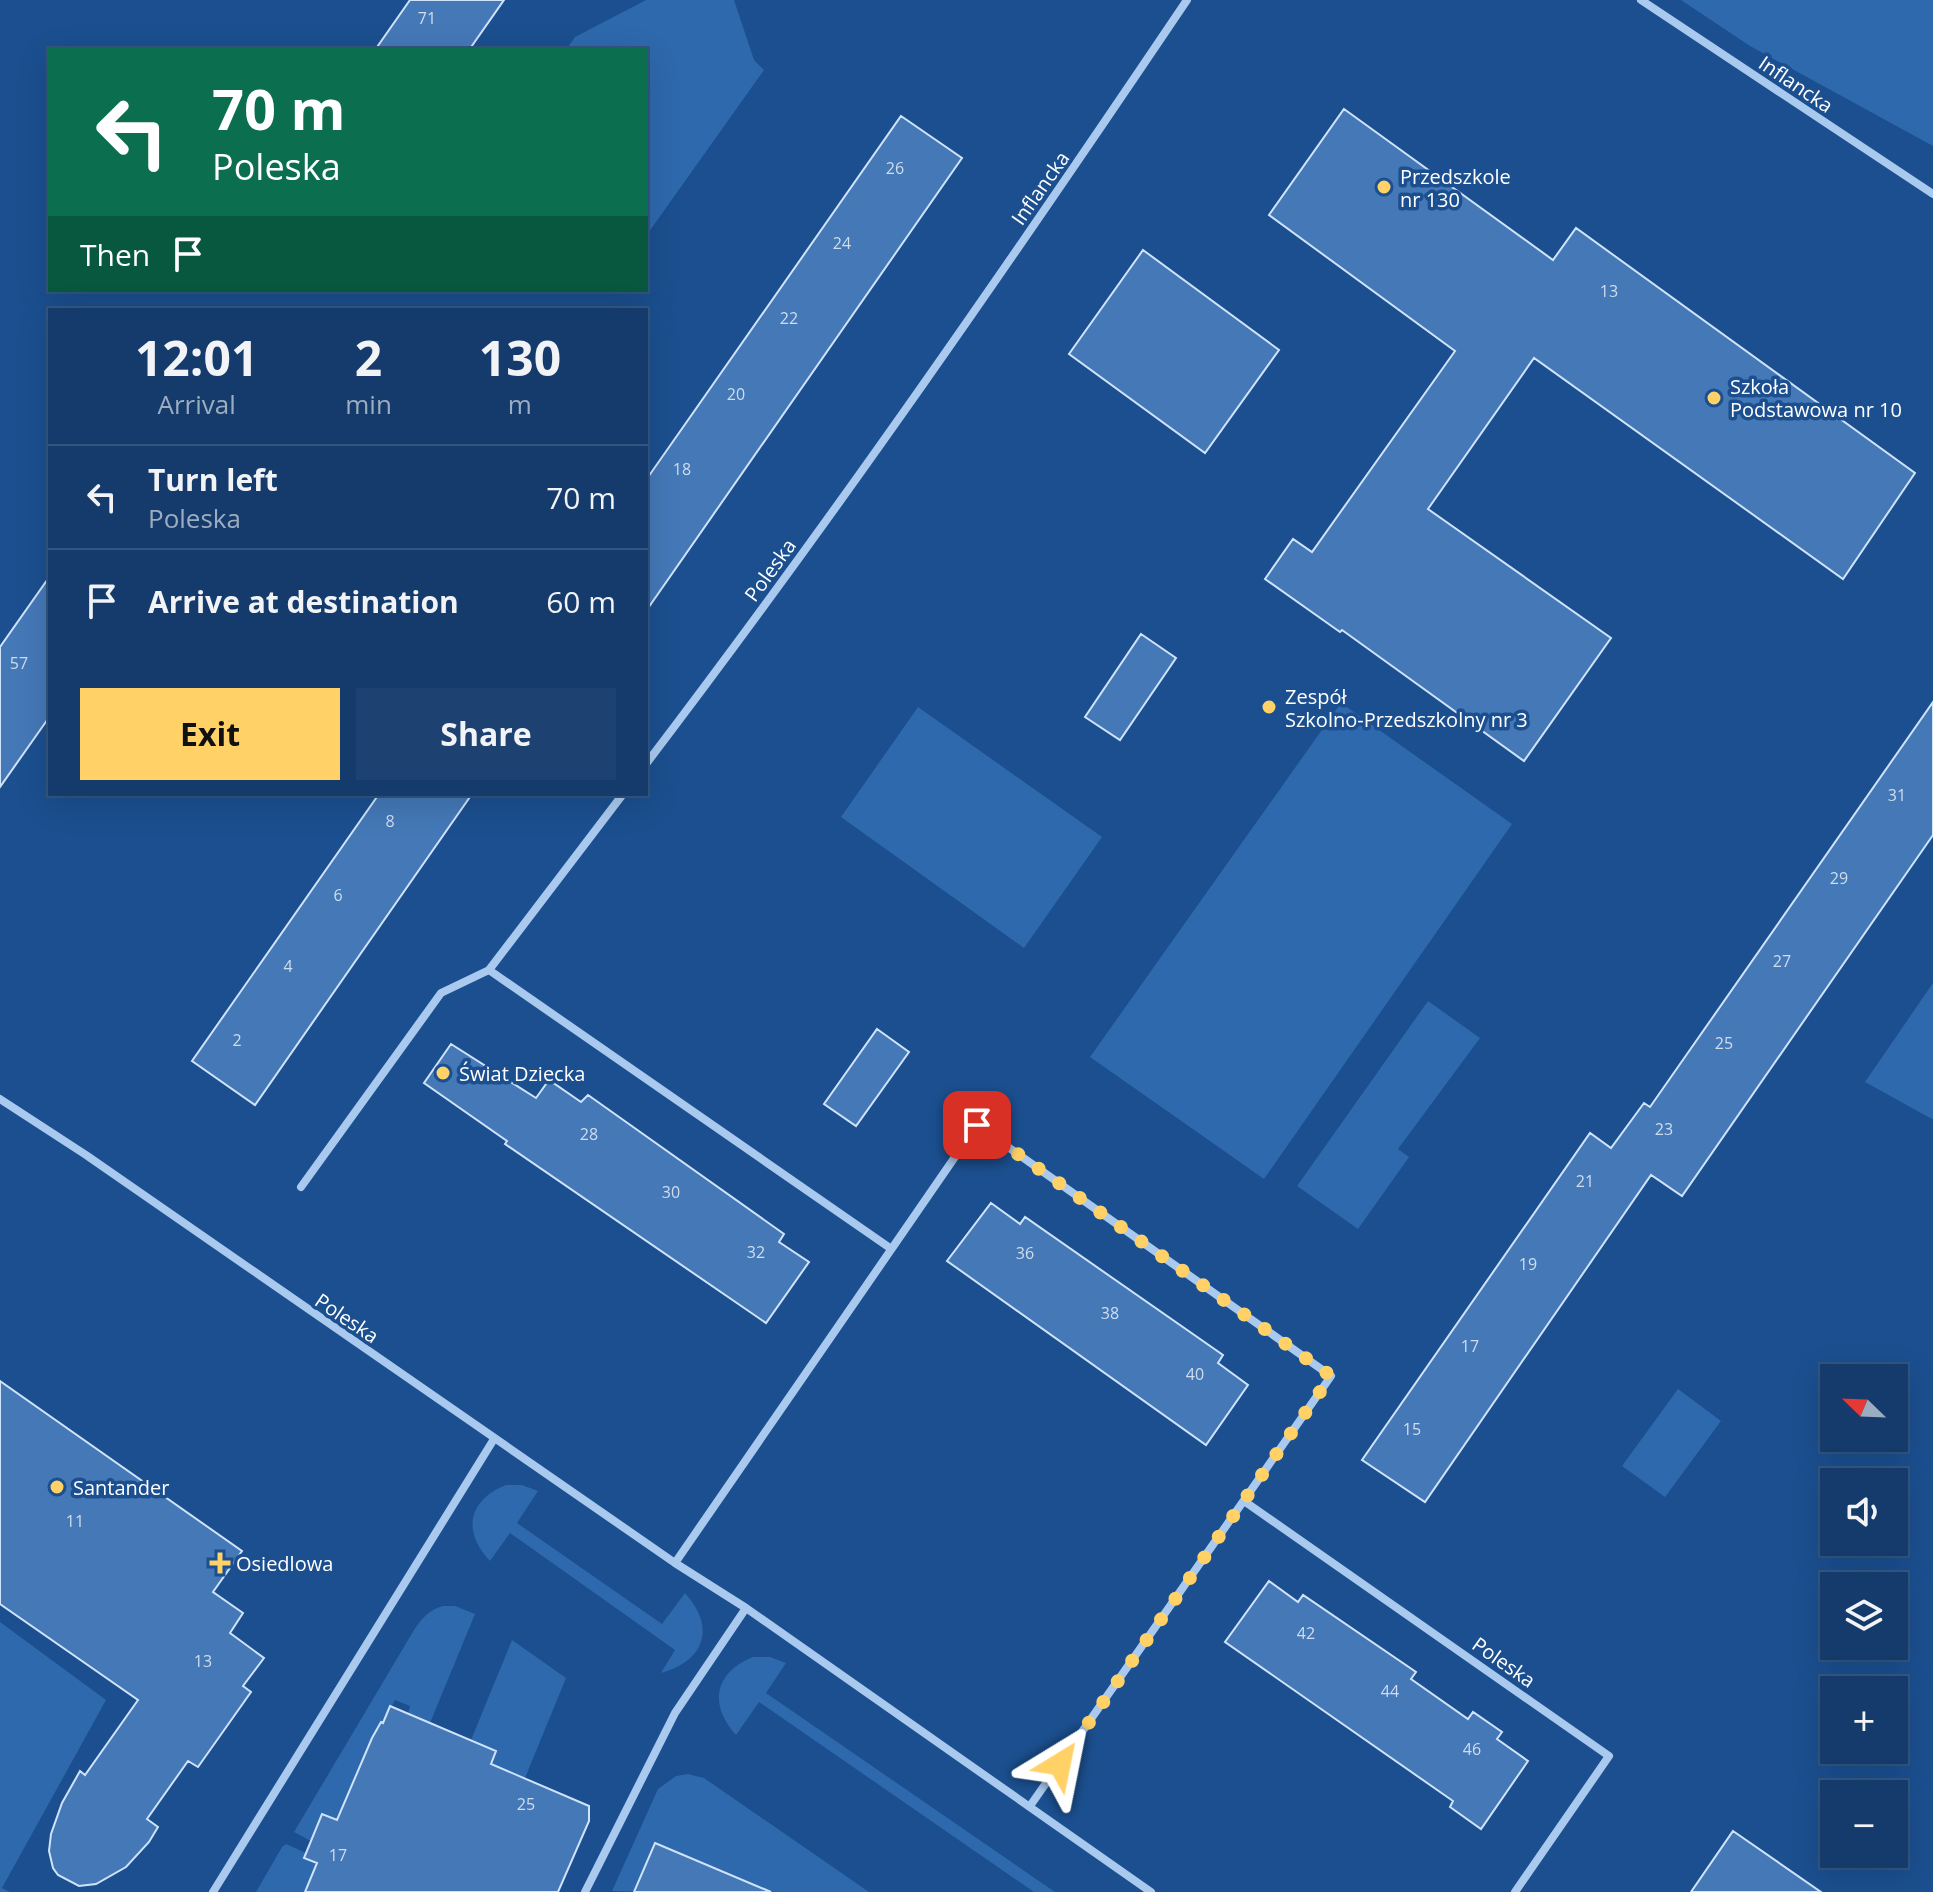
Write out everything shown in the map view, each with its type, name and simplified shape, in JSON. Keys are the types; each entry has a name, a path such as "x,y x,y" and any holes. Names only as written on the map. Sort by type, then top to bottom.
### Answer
{"street":[{"name":"Inflancka","path":"917,393 1187,0"},
{"name":"Inflancka","path":"1641,0 1933,194"},
{"name":"Poleska","path":"648,761 734,649 917,393"},
{"path":"301,1187 441,993 489,970 621,796"},
{"path":"489,970 890,1248"},
{"name":"Poleska","path":"0,1099 86,1155 675,1563 746,1608 1151,1892"},
{"path":"675,1563 977,1125 1331,1376 1030,1806"},
{"path":"213,1892 494,1439"},
{"name":"Poleska","path":"1244,1501 1609,1756 1515,1892"},
{"path":"585,1892 675,1713 746,1608"}],"shaded area":[{"path":"646,0 734,0 754,60 764,70 648,233 648,48 567,48 575,37"},
{"path":"1681,0 1933,0 1933,146 1750,46"},
{"path":"1341,703 1512,824 1264,1179 1090,1057"},
{"path":"918,707 1102,837 1024,948 841,817"},
{"path":"1933,983 1933,1118 1932,1119 1865,1082"},
{"path":"1428,1001 1480,1038 1398,1149 1409,1157 1358,1229 1297,1186"},
{"path":"1678,1389 1721,1421 1665,1497 1622,1466"},
{"path":"506,1485 522,1485 538,1491 517,1523 662,1624 685,1593 701,1618 703,1630 696,1651 688,1660 661,1673 675,1650 510,1533 490,1561 475,1539 473,1518 484,1499"},
{"path":"443,1606 455,1606 475,1614 430,1723 408,1714 410,1706 395,1700 383,1723 380,1723 337,1820 311,1841 294,1832 414,1630 428,1614"},
{"path":"0,1622 106,1700 2,1888 10,1892 0,1892"},
{"path":"512,1640 566,1678 525,1778 491,1764 496,1751 471,1740"},
{"path":"753,1657 770,1657 786,1663 766,1693 1055,1892 1034,1892 759,1702 736,1735 722,1712 720,1690 730,1671"},
{"path":"688,1774 704,1778 869,1892 771,1892 656,1843 636,1888 646,1892 612,1891 658,1789 676,1776"},
{"path":"286,1844 306,1853 304,1858 317,1863 305,1892 256,1892 282,1847"}],"building":[{"path":"410,0 504,0 470,48 376,48"},
{"path":"1344,109 1553,260 1576,228 1915,473 1843,579 1534,358 1428,509 1611,638 1524,761 1342,630 1340,632 1265,579 1293,539 1312,552 1455,351 1269,215"},
{"path":"901,116 962,158 648,608 648,477"},
{"path":"1143,250 1279,350 1205,453 1069,354"},
{"path":"48,579 48,719 0,787 0,647"},
{"path":"1141,634 1176,658 1120,740 1085,717"},
{"path":"1933,702 1933,835 1682,1196 1651,1175 1425,1502 1362,1460 1590,1133 1611,1148 1644,1103 1650,1107"},
{"path":"378,796 471,796 255,1105 192,1061"},
{"path":"877,1029 909,1052 856,1126 824,1104"},
{"path":"451,1044 536,1098 549,1080 581,1102 588,1095 784,1234 779,1242 809,1262 766,1323 505,1144 507,1141 424,1083"},
{"path":"991,1203 1020,1224 1025,1217 1223,1355 1218,1363 1248,1385 1206,1445 947,1261"},
{"path":"0,1381 242,1551 213,1592 243,1613 230,1633 264,1658 243,1686 251,1692 198,1767 188,1761 147,1819 158,1827 149,1842 126,1867 96,1884 79,1886 58,1875 49,1851 51,1834 62,1803 80,1771 85,1775 138,1700 0,1604"},
{"path":"1269,1581 1298,1602 1303,1595 1416,1672 1411,1679 1468,1719 1473,1712 1502,1732 1497,1739 1528,1761 1481,1829 1450,1807 1453,1801 1225,1642"},
{"path":"390,1706 496,1751 491,1764 589,1806 589,1821 558,1892 305,1892 317,1863 304,1858 322,1814 337,1820 372,1738"},
{"path":"1733,1831 1821,1892 1691,1892"},
{"path":"655,1843 771,1892 634,1892"}],"place":[{"name":"Przedszkole nr 130","path":"1384,187"},
{"name":"Szkoła Podstawowa nr 10","path":"1714,398"},
{"name":"Zespół Szkolno-Przedszkolny nr 3","path":"1269,707"},
{"name":"Świat Dziecka","path":"443,1073"},
{"name":"Santander","path":"57,1487"},
{"name":"Osiedlowa","path":"220,1563"}],"route":[{"path":"977,1125 1331,1376 1060,1764"}]}
